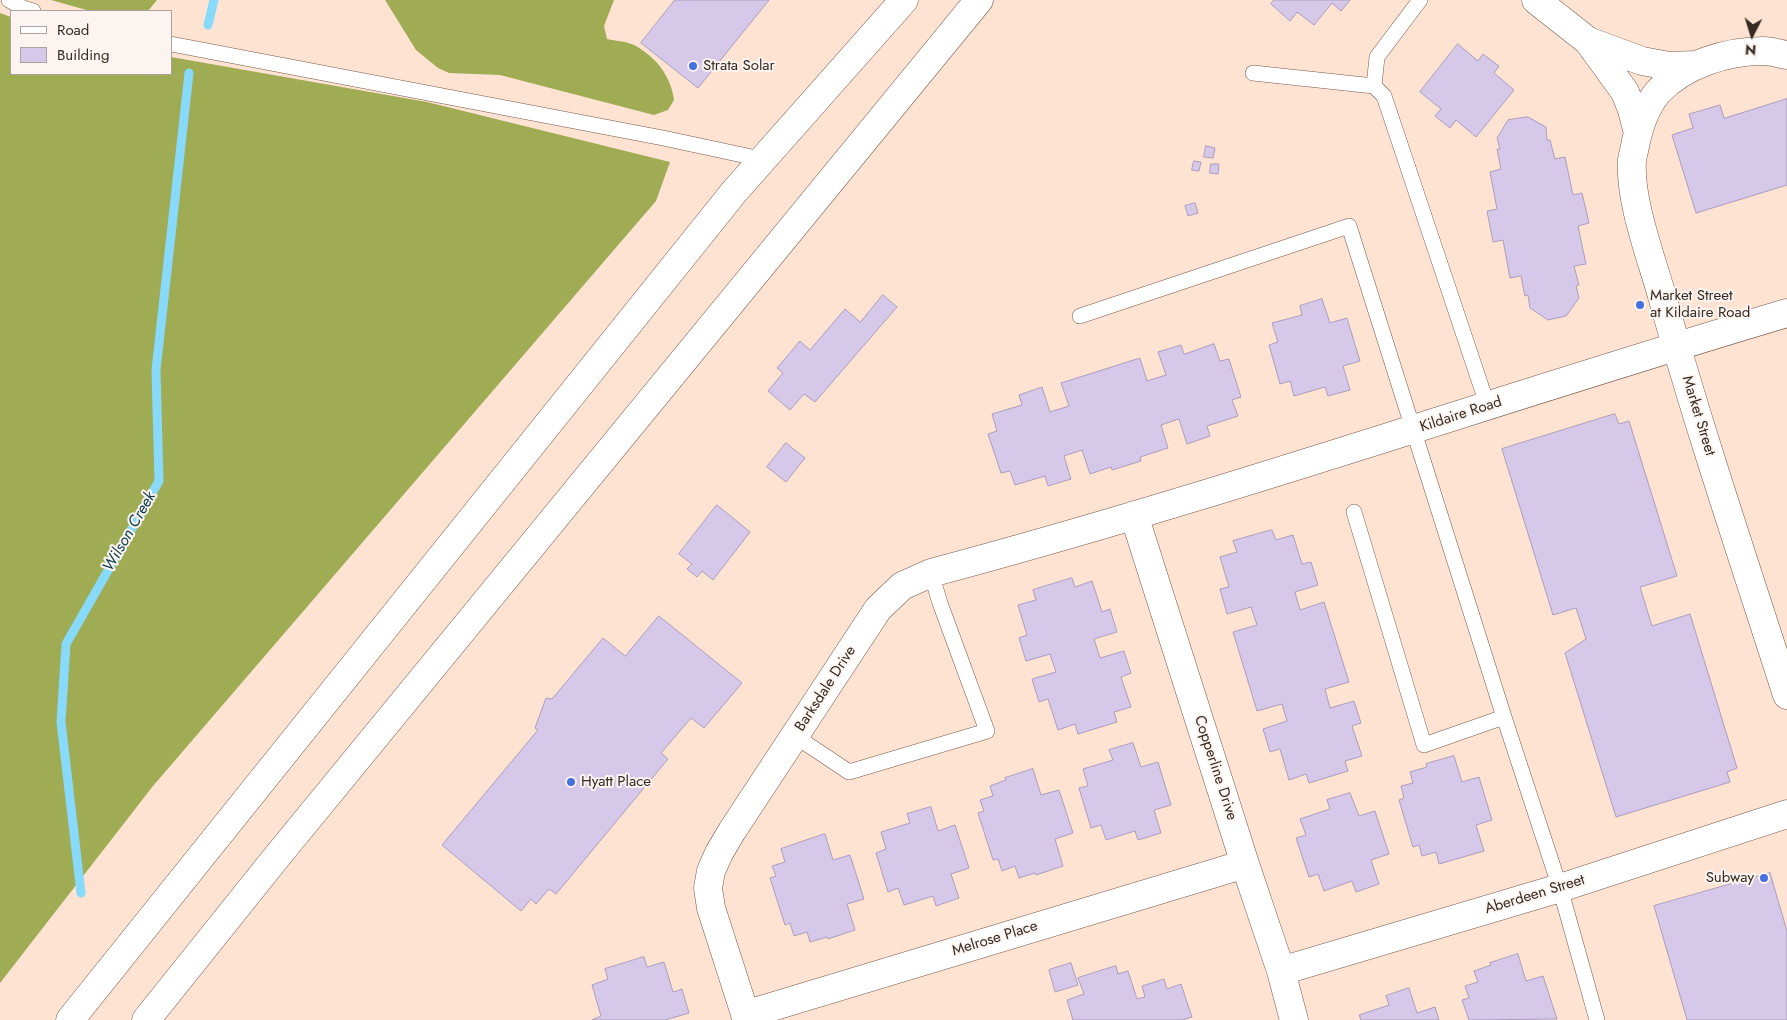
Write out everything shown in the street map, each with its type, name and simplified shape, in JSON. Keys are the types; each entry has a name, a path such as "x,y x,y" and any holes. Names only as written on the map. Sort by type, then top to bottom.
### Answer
{"main road":[{"path":"70,1020 761,159 904,0"},
{"path":"146,1020 979,0"},
{"name":"Market Street","path":"1536,0 1588,41 1625,92 1638,133"},
{"name":"Market Street","path":"1588,41 1642,61 1669,66 1698,65"},
{"name":"Market Street","path":"1787,55 1766,51 1742,53 1698,65 1674,78 1657,93 1644,114 1632,160 1634,190 1644,234 1677,347 1787,695"},
{"name":"Kildaire Road","path":"1134,515 1414,430 1787,313"},
{"name":"Barksdale Drive","path":"746,1018 711,908 708,888 711,871 732,831 878,609 902,586 931,573 1134,515"},
{"name":"Copperline Drive","path":"1134,515 1245,864 1281,970 1294,1020"},
{"name":"Aberdeen Street","path":"1281,970 1560,888 1787,814"},
{"name":"Melrose Place","path":"746,1018 1245,864"}],"lane":[{"path":"8,0 30,10"},
{"path":"1374,86 1377,57 1420,0"},
{"path":"172,44 663,138 761,159"},
{"path":"1252,73 1374,86 1384,96 1488,407"},
{"path":"1080,316 1349,226 1560,888 1597,1020"},
{"path":"1354,512 1424,745 1504,717"},
{"path":"795,736 849,772 987,731 940,603 931,573"}],"green space":[{"path":"51,0 157,0 149,10 86,10"},
{"path":"385,0 614,0 604,26 607,39 631,44 656,61 670,83 674,100 668,110 654,115 500,75 449,73 438,68 416,50"},
{"path":"0,13 10,17 10,75 172,75 172,57 427,102 670,162 656,201 153,786 0,983"}],"building":[{"name":"Strata Solar","path":"675,0 769,0 698,88 641,43"},
{"path":"1274,0 1350,0 1341,11 1332,3 1314,25 1297,12 1290,21 1271,4"},
{"path":"1458,44 1478,61 1483,54 1499,66 1494,73 1514,90 1476,137 1456,120 1450,128 1435,116 1441,109 1420,92"},
{"path":"1787,99 1787,185 1696,213 1672,135 1693,128 1689,114 1720,105 1724,118"},
{"path":"1528,117 1546,127 1547,140 1550,140 1555,159 1565,157 1573,195 1582,193 1589,223 1578,226 1586,264 1574,266 1579,285 1576,286 1579,298 1566,316 1548,320 1530,308 1528,295 1525,296 1521,276 1510,278 1503,240 1493,242 1487,211 1497,209 1490,172 1501,169 1497,149 1500,149 1497,138 1508,120"},
{"path":"1206,146 1215,148 1213,158 1204,157"},
{"path":"1194,161 1201,162 1199,171 1192,170"},
{"path":"1211,164 1219,164 1218,174 1210,173"},
{"path":"1195,203 1198,213 1188,216 1185,206"},
{"path":"883,295 897,307 815,402 804,394 790,410 768,391 783,373 777,368 800,341 810,350 845,309 860,322"},
{"path":"1322,299 1330,323 1347,318 1360,361 1343,366 1350,390 1328,396 1325,387 1294,396 1290,381 1280,384 1269,345 1278,342 1272,323 1302,315 1300,306"},
{"path":"1214,344 1220,361 1229,359 1241,397 1232,400 1238,416 1207,426 1210,436 1187,444 1179,419 1161,425 1168,448 1140,457 1141,461 1112,470 1111,467 1090,474 1082,450 1064,456 1071,479 1048,486 1045,476 1015,485 1010,471 1001,473 988,434 997,431 992,414 1022,405 1019,395 1042,387 1050,412 1069,406 1061,383 1140,358 1147,381 1166,375 1158,352 1181,345 1184,354"},
{"path":"1615,414 1619,424 1629,421 1677,576 1640,587 1652,626 1690,614 1737,768 1727,772 1730,782 1616,817 1565,653 1586,639 1576,608 1553,615 1502,449"},
{"path":"786,443 805,458 786,482 767,467"},
{"path":"717,505 750,532 713,580 702,571 697,577 687,569 692,564 679,554"},
{"path":"1272,530 1276,540 1293,535 1302,564 1311,562 1318,585 1295,592 1300,610 1324,602 1349,682 1325,689 1330,708 1354,701 1361,723 1352,726 1362,756 1345,761 1348,771 1309,783 1306,774 1289,780 1280,749 1270,752 1263,729 1287,721 1282,704 1257,711 1233,632 1257,625 1251,607 1227,614 1220,589 1229,587 1220,557 1237,552 1233,541"},
{"path":"1072,578 1075,587 1092,581 1102,612 1110,609 1117,632 1094,639 1100,658 1124,651 1131,673 1121,677 1131,707 1114,712 1117,722 1078,734 1075,724 1058,730 1048,699 1039,702 1032,679 1056,672 1050,654 1026,661 1019,638 1027,635 1018,605 1036,600 1033,590"},
{"name":"Hyatt Place","path":"659,616 742,683 704,728 691,718 661,753 668,759 556,894 549,889 536,904 531,899 521,911 442,845 538,730 535,728 546,698 552,699 603,638 625,656"},
{"path":"1133,743 1141,767 1158,762 1171,805 1154,810 1161,833 1138,840 1135,831 1106,840 1101,825 1091,828 1079,788 1088,786 1083,769 1113,760 1109,750"},
{"path":"1454,756 1462,782 1479,777 1492,820 1476,825 1484,851 1439,864 1436,852 1422,856 1419,845 1413,847 1399,800 1404,798 1401,786 1413,783 1410,772 1427,767 1426,764"},
{"path":"1033,769 1041,795 1059,790 1073,833 1055,839 1063,866 1036,875 1035,873 1019,878 1015,866 1002,871 998,859 993,860 978,813 984,811 980,800 993,796 990,786 1006,780 1005,778"},
{"path":"1350,793 1359,816 1375,811 1389,854 1371,860 1379,884 1356,892 1352,881 1324,891 1318,874 1309,877 1296,838 1306,835 1300,819 1330,809 1327,800"},
{"path":"931,807 938,831 955,825 969,868 951,874 959,898 936,906 933,896 904,905 898,888 888,892 876,853 886,849 881,832 910,823 907,814"},
{"path":"825,834 833,860 850,855 864,899 847,904 855,930 828,939 827,937 810,942 807,932 794,936 790,923 785,925 770,878 776,876 772,866 785,862 781,849"},
{"path":"1770,873 1787,931 1787,1020 1687,1020 1654,906"},
{"path":"1518,954 1526,981 1543,976 1557,1019 1469,1020 1462,1000 1469,998 1465,986 1478,982 1474,971 1491,965 1490,963"},
{"path":"644,957 647,967 664,962 673,992 682,989 689,1013 665,1020 592,1020 601,1016 592,985 608,979 605,969"},
{"path":"1071,963 1078,985 1055,992 1049,970"},
{"path":"1116,966 1118,974 1128,971 1137,999 1145,997 1142,986 1164,979 1167,989 1181,984 1192,1017 1182,1020 1073,1020 1067,1000 1084,994 1078,978"},
{"path":"1409,988 1417,1013 1435,1007 1439,1020 1361,1020 1359,1015 1389,1005 1386,996"}],"waterway":[{"name":"Wilson Creek","path":"208,25 214,0"},
{"name":"Wilson Creek","path":"81,893 61,722 66,644 159,481 156,370 189,73"}],"place":[{"name":"Strata Solar","path":"693,66"},
{"name":"Market Street at Kildaire Road","path":"1640,305"},
{"name":"Hyatt Place","path":"571,782"},
{"name":"Subway","path":"1764,878"}]}
